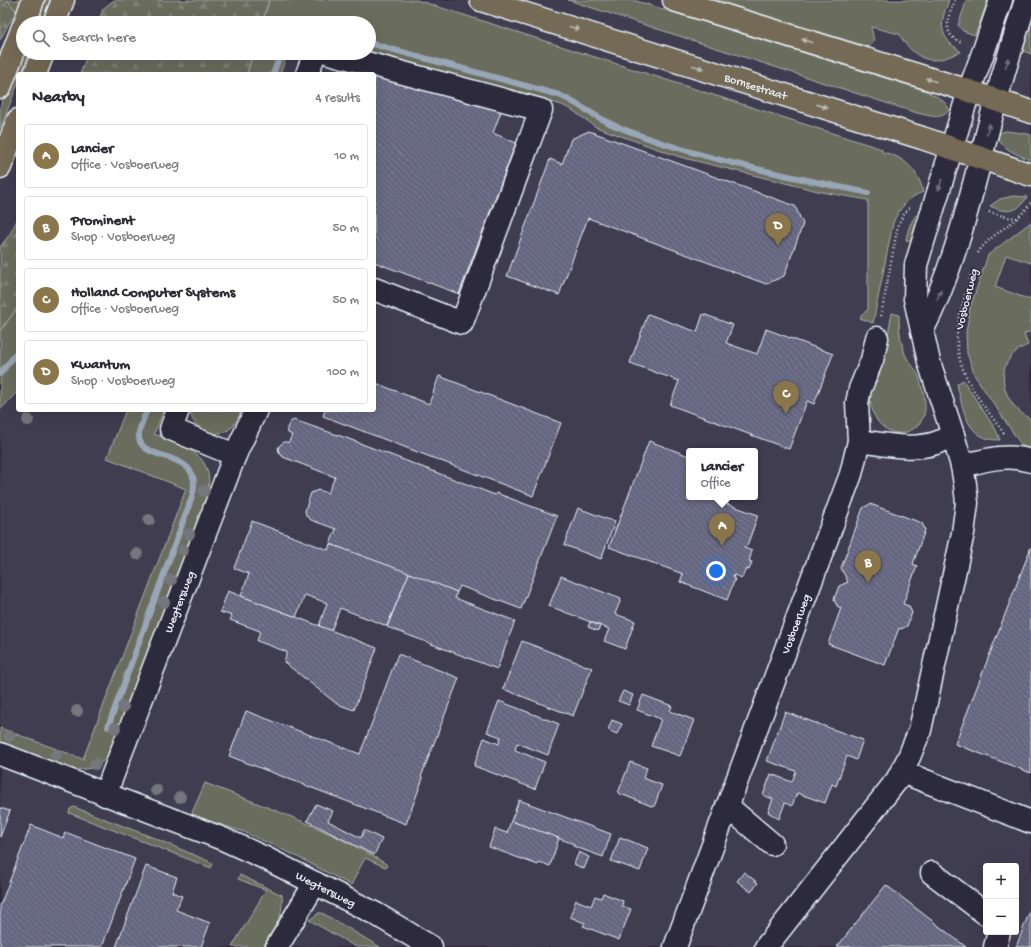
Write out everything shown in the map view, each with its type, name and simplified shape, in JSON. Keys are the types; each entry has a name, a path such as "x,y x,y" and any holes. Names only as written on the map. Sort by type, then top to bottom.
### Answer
{"main road":[{"path":"27,16 33,0"},
{"path":"57,16 63,0"},
{"name":"Bornsestraat","path":"481,0 1031,174"},
{"path":"674,0 969,91 1031,112"},
{"path":"0,87 16,45"},
{"path":"36,72 40,60"},
{"path":"0,167 16,125"}],"street":[{"path":"766,947 897,780 915,745 920,730 963,533 967,503 966,484 962,466 929,362 914,299 916,265 969,91 1000,0"},
{"name":"Vosboerweg","path":"922,330 935,306 946,278 1026,0"},
{"path":"308,72 312,60"},
{"path":"355,60 541,110 462,323 376,290"},
{"name":"Vosboerweg","path":"675,947 851,474 859,441 857,403 860,389 872,360 877,338"},
{"path":"177,412 171,429 235,455"},
{"name":"Wegtersweg","path":"105,795 235,455 255,412"},
{"path":"859,441 916,446 935,443 953,435"},
{"path":"962,466 1003,456 1021,459"},
{"name":"Wegtersweg","path":"0,754 223,839 265,858 376,914 431,947"},
{"path":"902,772 1031,822"},
{"path":"727,806 772,844"},
{"path":"932,873 983,912"},
{"path":"277,947 315,883"},
{"path":"995,947 998,935"}],"path":[{"name":"Vosboerweg","path":"977,255 987,242 1017,218 1031,202"},
{"name":"Vosboerweg","path":"973,270 959,322 957,338 959,356 968,381 1007,438 1010,448 1021,459"}],"shaded area":[{"path":"0,0 1031,0 1031,947 0,947"}],"green space":[{"path":"0,0 7,0 17,12 0,40"},
{"path":"7,0 24,0 17,12"},
{"path":"41,0 50,0 44,16 35,16"},
{"path":"114,0 269,0 264,16 100,16 103,9"},
{"path":"269,0 417,0 882,149 882,152 904,161 914,171 921,184 923,192 908,200 898,213 893,223 873,323 860,318 862,314 868,310 868,200 822,192 680,157 596,127 572,110 562,105 376,53 376,16 264,16"},
{"path":"568,0 633,0 924,90 946,103 949,110 938,116 917,113"},
{"path":"716,0 949,0 942,23 944,33 951,44 961,52 940,59 933,60 922,58 913,52 899,34 871,27 873,43 869,47"},
{"path":"967,0 988,0 975,35 963,31 958,25"},
{"path":"1031,11 1031,54 1021,50"},
{"path":"18,60 26,60 22,72 16,72 16,88 0,129 0,107"},
{"path":"85,60 251,60 248,72 81,72"},
{"path":"251,60 285,60 281,72 248,72"},
{"path":"1006,131 1031,135 1031,160 1009,150 1001,144 998,140 998,135"},
{"path":"1013,196 1027,197 1020,207 1011,210 1006,211 990,206 1000,199"},
{"path":"923,208 914,241 906,240 908,230 912,222"},
{"path":"16,222 16,310 0,331 0,247 10,234"},
{"path":"1031,222 1031,263 1006,255 995,287 1031,300 1031,331 1024,334 1028,345 1016,352 1008,360 1004,370 1004,381 1006,392 1012,403 1020,412 1031,419 1031,449 1022,446 975,376 967,353 966,333 970,308 988,255"},
{"path":"16,310 16,393 0,410 0,331"},
{"path":"892,313 899,315 900,333 905,354 919,377 925,401 922,420 913,429 902,433 889,431 879,423 873,413 870,400 870,391 882,365 885,354 885,334 888,334"},
{"path":"963,380 996,430 1000,440 989,439 980,435 973,430 968,422 957,384"},
{"path":"125,412 163,412 154,434 191,448 191,451 201,458 208,474 209,480 207,492 210,493 110,754 99,765 92,768 76,770 0,742 0,728 83,759 186,489 107,458"},
{"path":"191,412 240,412 237,421 232,427 219,433 206,432 195,423"},
{"path":"205,783 320,829 365,851 387,866 385,867 365,858 351,885 292,854 244,832 191,815"},
{"path":"74,807 213,863 211,868 69,813 70,809"},
{"path":"240,875 282,895 280,916 263,947 232,947 266,890 238,879"},
{"path":"318,913 322,913 380,947 356,947 309,920"}],"building":[{"path":"343,68 358,72 342,72"},
{"path":"376,77 502,109 493,133 516,143 459,294 376,263"},
{"path":"589,131 795,206 803,224 784,276 766,284 588,218 559,295 507,276 550,159 562,164 571,139"},
{"path":"648,314 697,332 703,314 733,325 726,343 757,354 766,329 833,354 814,404 807,401 789,449 670,405 679,381 630,363"},
{"path":"439,376 561,423 533,496 323,416 324,412 376,412 376,383 429,404"},
{"path":"294,420 349,439 495,495 496,493 557,516 521,609 460,586 457,592 330,544 336,529 311,520 306,515 305,511 311,493 318,490 328,493 335,477 283,457 279,452 278,448 280,445 284,442 289,442 292,435 288,433 287,428 290,422"},
{"path":"649,441 686,455 686,500 728,500 727,504 758,515 747,546 744,548 752,551 749,561 752,562 749,570 746,569 742,578 734,575 733,578 735,579 727,600 680,582 683,574 609,547"},
{"path":"870,504 922,523 925,530 913,564 917,566 903,604 909,606 912,613 907,626 901,629 899,628 885,665 828,644 841,608 837,606 834,599 839,586 848,582 841,568 863,508"},
{"path":"578,508 615,522 601,559 564,545"},
{"path":"252,521 328,550 330,544 409,573 387,626 340,608 331,631 319,626 327,603 305,595 296,617 241,596 249,574 234,568"},
{"path":"1031,547 1031,773 955,744"},
{"path":"409,573 457,592 455,598 515,621 497,669 387,627"},
{"path":"561,576 621,599 615,614 635,621 625,649 604,641 609,629 549,606"},
{"path":"228,591 377,648 354,710 337,704 284,662 287,652 257,641 260,631 230,620 232,616 220,612"},
{"path":"590,622 600,626 598,631 588,627"},
{"path":"522,641 592,668 573,716 503,689"},
{"path":"398,654 459,678 421,777 423,778 406,824 229,756 246,711 360,754"},
{"path":"623,691 633,695 629,705 618,701"},
{"path":"643,695 672,706 670,711 694,720 680,756 651,746 661,719 637,710"},
{"path":"499,701 559,724 548,755 517,743 515,750 545,762 535,789 474,766 484,738 499,744 501,737 487,732"},
{"path":"785,712 863,740 856,760 847,756 836,786 832,784 825,803 797,793 792,806 785,803 779,819 768,812 773,799 763,795 771,774 792,782 796,771 767,761"},
{"path":"612,720 622,724 617,734 608,730"},
{"path":"630,762 647,768 643,778 662,785 654,807 618,793"},
{"path":"519,800 611,834 603,857 573,846 574,844 511,821"},
{"path":"316,804 333,811 328,821 361,838 364,830 382,839 374,855 307,821"},
{"path":"0,808 10,811 0,837"},
{"path":"511,821 559,838 550,866 539,862 538,865 489,847 495,829 507,833"},
{"path":"31,825 63,838 65,832 135,859 102,947 0,947 0,906"},
{"path":"620,837 648,848 640,871 611,861"},
{"path":"579,852 589,857 584,869 574,864"},
{"path":"146,866 177,877 172,892 182,896 176,910 210,923 201,947 116,947"},
{"path":"744,872 758,883 751,892 737,881"},
{"path":"886,885 966,947 837,947"},
{"path":"603,893 623,901 622,906 631,909 619,940 583,926 585,923 570,917 576,900 591,906 595,896 601,898"},
{"path":"1031,908 1031,947 1016,947"}],"waterway":[{"path":"376,45 559,95 610,124 679,148 742,165 868,193"},
{"path":"274,72 278,60"},
{"path":"0,374 16,354"},
{"path":"108,727 192,497 194,481 189,470 181,463 148,450 141,443 139,433 146,412"}],"place":[{"name":"Kwantum","path":"778,246"},
{"name":"Holland Computer Systems","path":"786,414"},
{"name":"Lancier","path":"722,546"},
{"name":"Prominent","path":"868,583"}]}
